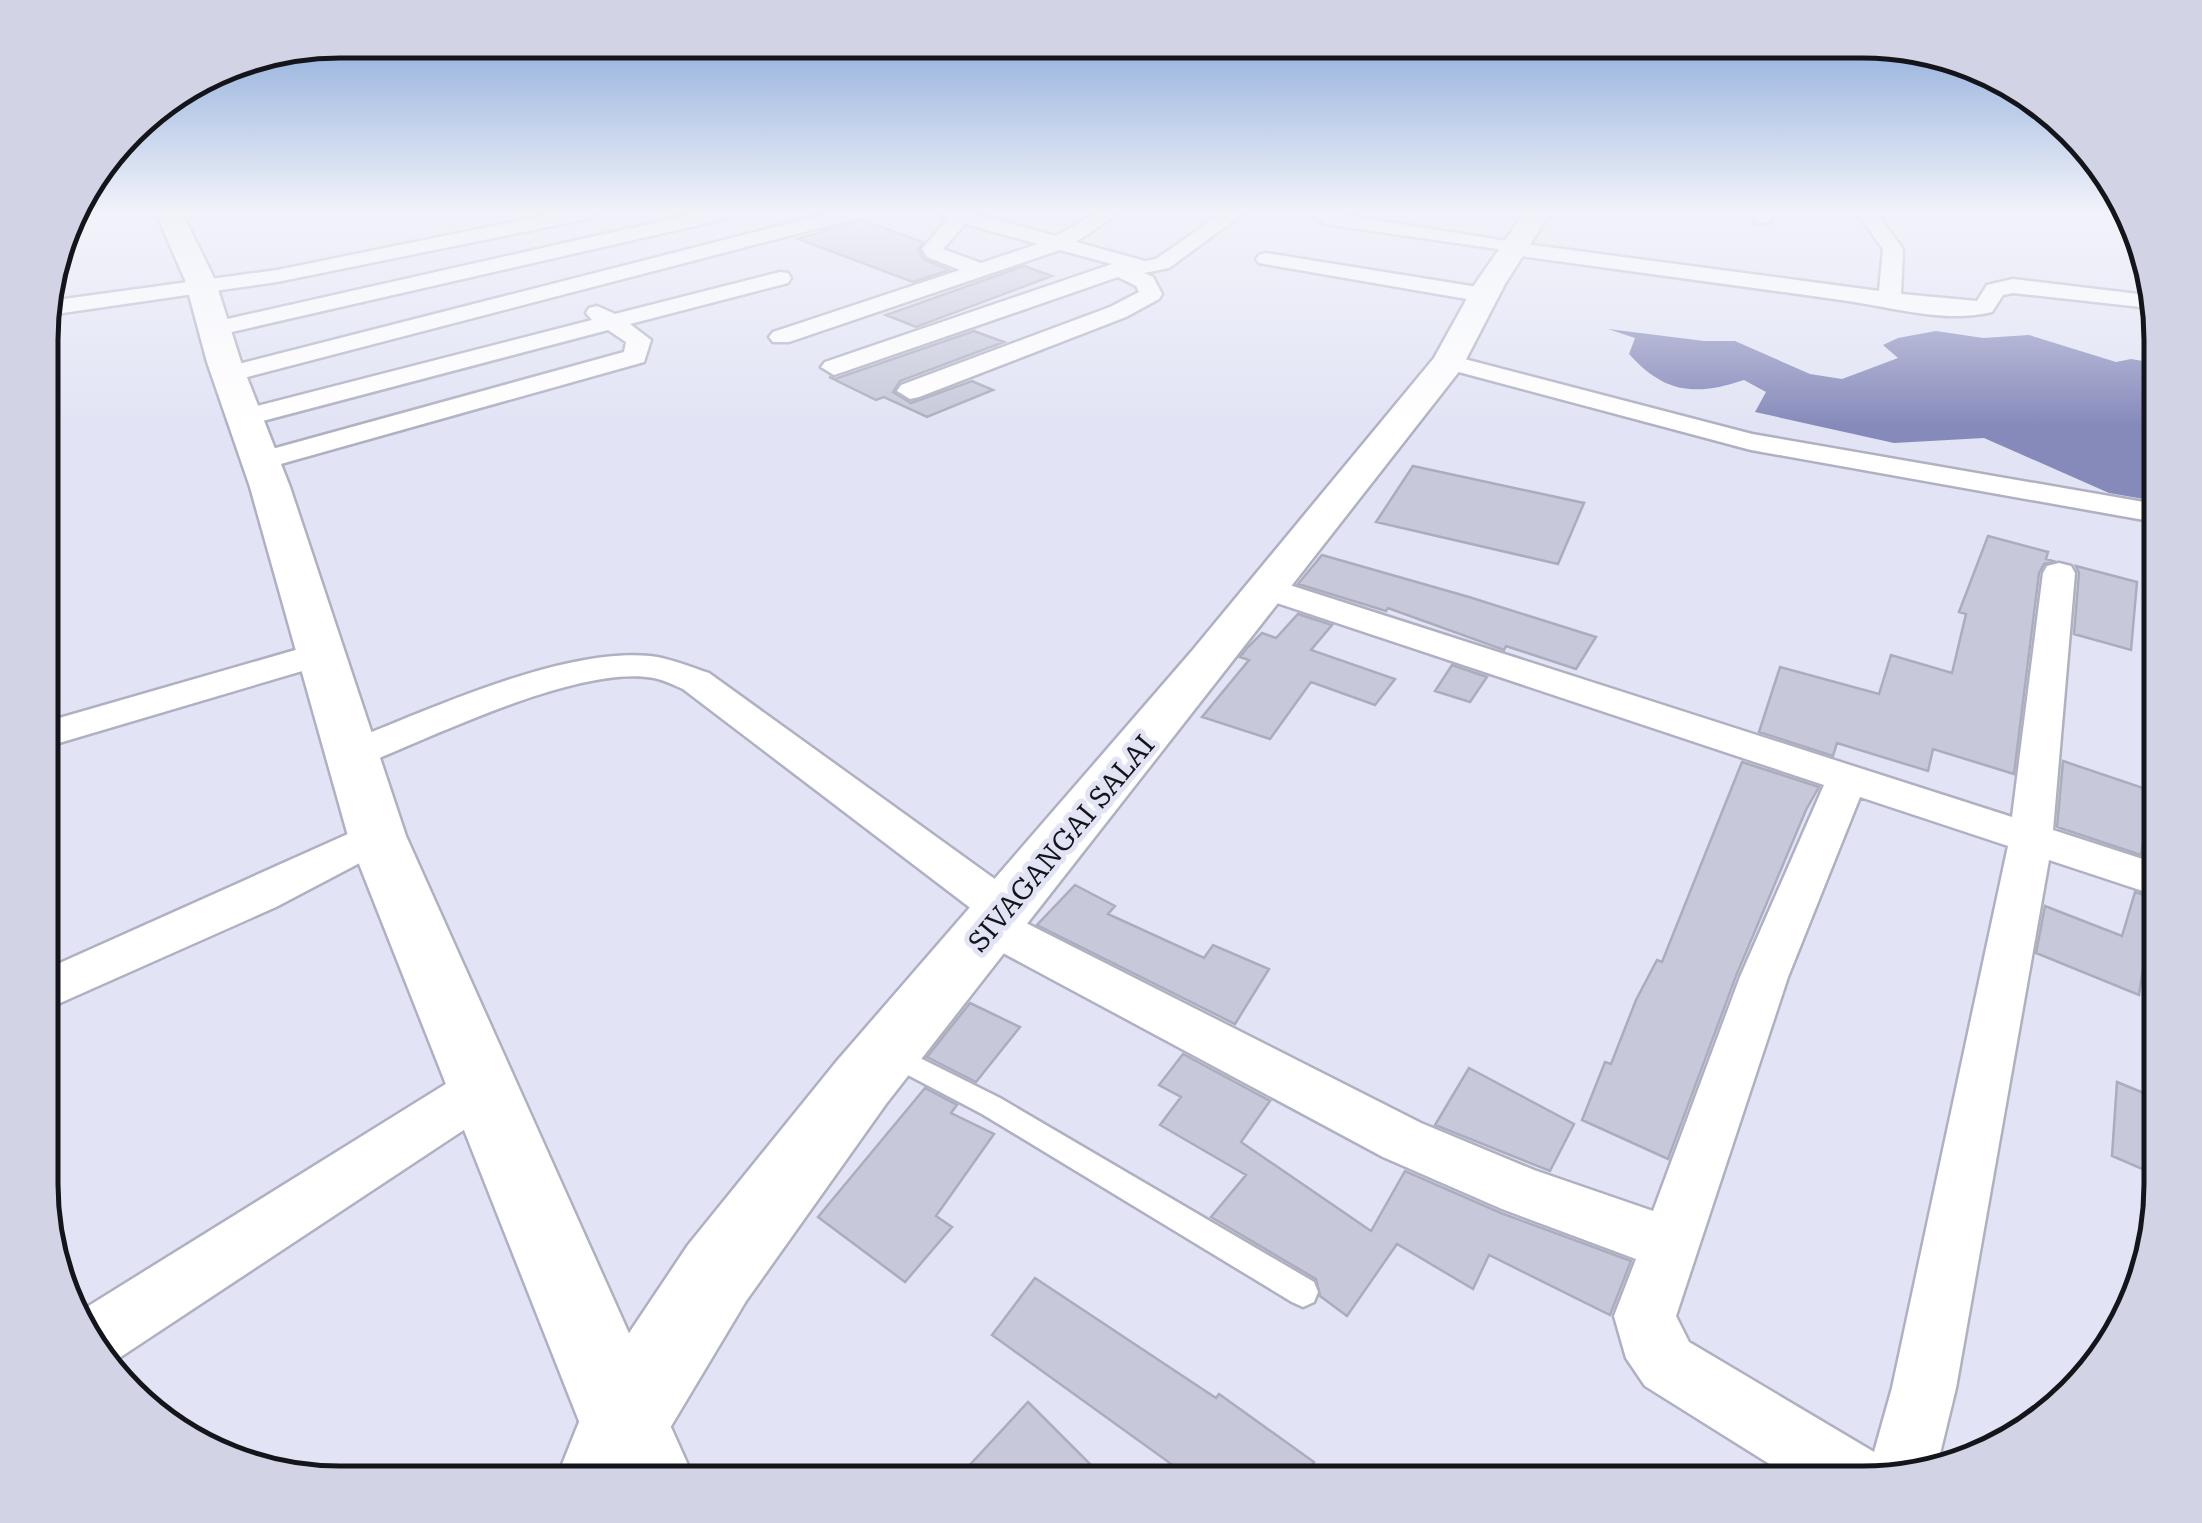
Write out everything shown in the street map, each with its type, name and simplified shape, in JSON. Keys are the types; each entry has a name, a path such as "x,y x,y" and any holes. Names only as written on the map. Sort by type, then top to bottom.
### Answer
{"main road":[{"path":"196,284 230,374 322,653 377,836 644,1465"},
{"name":"SIVAGANGAI SALAI","path":"608,1465 626,1420 717,1273 887,1052 1209,664 1265,588 1450,362 1494,284"}],"street":[{"path":"230,374 321,284"},
{"path":"230,374 506,284"},
{"path":"230,374 583,284"},
{"path":"230,374 614,324 758,284"},
{"path":"780,337 943,284"},
{"path":"834,366 1074,284"},
{"path":"910,391 1130,307 1151,294 1147,284"},
{"path":"1762,284 1974,310 1984,307 1995,290 2013,286 2141,301"},
{"path":"1889,301 1891,284"},
{"path":"59,315 230,374 635,356 638,340 560,290"},
{"path":"862,310 998,357"},
{"path":"1450,362 1751,442 2144,511"},
{"path":"1904,1462 1924,1388 2032,838 2059,572"},
{"path":"1265,588 2144,874"},
{"path":"58,731 322,653"},
{"path":"353,754 547,682 612,667 651,667 696,681 998,918 1402,1140 1522,1191 1671,1245"},
{"path":"1834,1466 1667,1364 1655,1351 1645,1316 1764,977 1847,778"},
{"path":"58,985 260,895 377,836"},
{"path":"101,1334 484,1088"}],"lane":[{"path":"887,1052 991,1106 1303,1292"}],"water":[{"path":"1608,329 1735,341 1810,374 1842,379 1898,358 1883,345 1936,331 1983,338 2029,335 2116,362 2144,361 2144,499 2109,493 1984,438 1894,443 1755,412 1766,392 1744,380 1696,389 1669,384 1629,354 1635,338"}],"building":[{"path":"973,284 1030,284 916,327 886,315"},
{"path":"974,331 1004,342 900,381 893,392 911,403 972,381 993,390 927,417 884,397 876,400 829,377 835,379"},
{"path":"1413,466 1584,503 1558,564 1376,522"},
{"path":"1988,536 2048,552 2046,559 2053,561 2044,564 2039,573 2014,774 1933,749 1928,771 1837,743 1833,756 1759,732 1780,667 1879,694 1891,655 1952,673 1966,614 1959,612"},
{"path":"1322,555 1596,637 1576,669 1506,646 1504,650 1388,608 1386,611 1298,584"},
{"path":"2076,566 2137,582 2131,650 2074,634 2079,573"},
{"path":"1298,614 1332,625 1311,650 1395,679 1375,705 1311,682 1270,739 1202,717 1249,660 1240,657 1247,648 1262,633 1276,638"},
{"path":"1452,665 1487,677 1470,702 1435,691"},
{"path":"2063,761 2144,788 2141,855 2057,827"},
{"path":"1742,762 1819,787 1736,976 1668,1159 1582,1120 1605,1062 1611,1064 1636,1000 1657,960 1662,962"},
{"path":"1075,885 1115,906 1108,914 1204,958 1213,945 1269,969 1235,1024 1037,925"},
{"path":"2135,892 2144,895 2144,962 2139,995 2036,953 2045,906 2122,936"},
{"path":"970,1003 1020,1027 976,1082 927,1057"},
{"path":"1183,1054 1270,1101 1241,1142 1371,1231 1405,1171 1501,1213 1631,1261 1610,1315 1489,1255 1473,1289 1397,1244 1347,1316 1320,1296 1316,1279 1211,1217 1246,1175 1160,1125 1181,1097 1159,1085"},
{"path":"1469,1068 1574,1124 1550,1171 1435,1125"},
{"path":"2117,1082 2144,1093 2144,1170 2112,1156"},
{"path":"925,1088 957,1105 951,1113 994,1134 936,1216 952,1227 905,1282 818,1217"},
{"path":"1035,1278 1216,1398 1219,1394 1314,1462 1312,1466 1173,1466 992,1335"},
{"path":"1028,1402 1091,1465 969,1465"}]}
